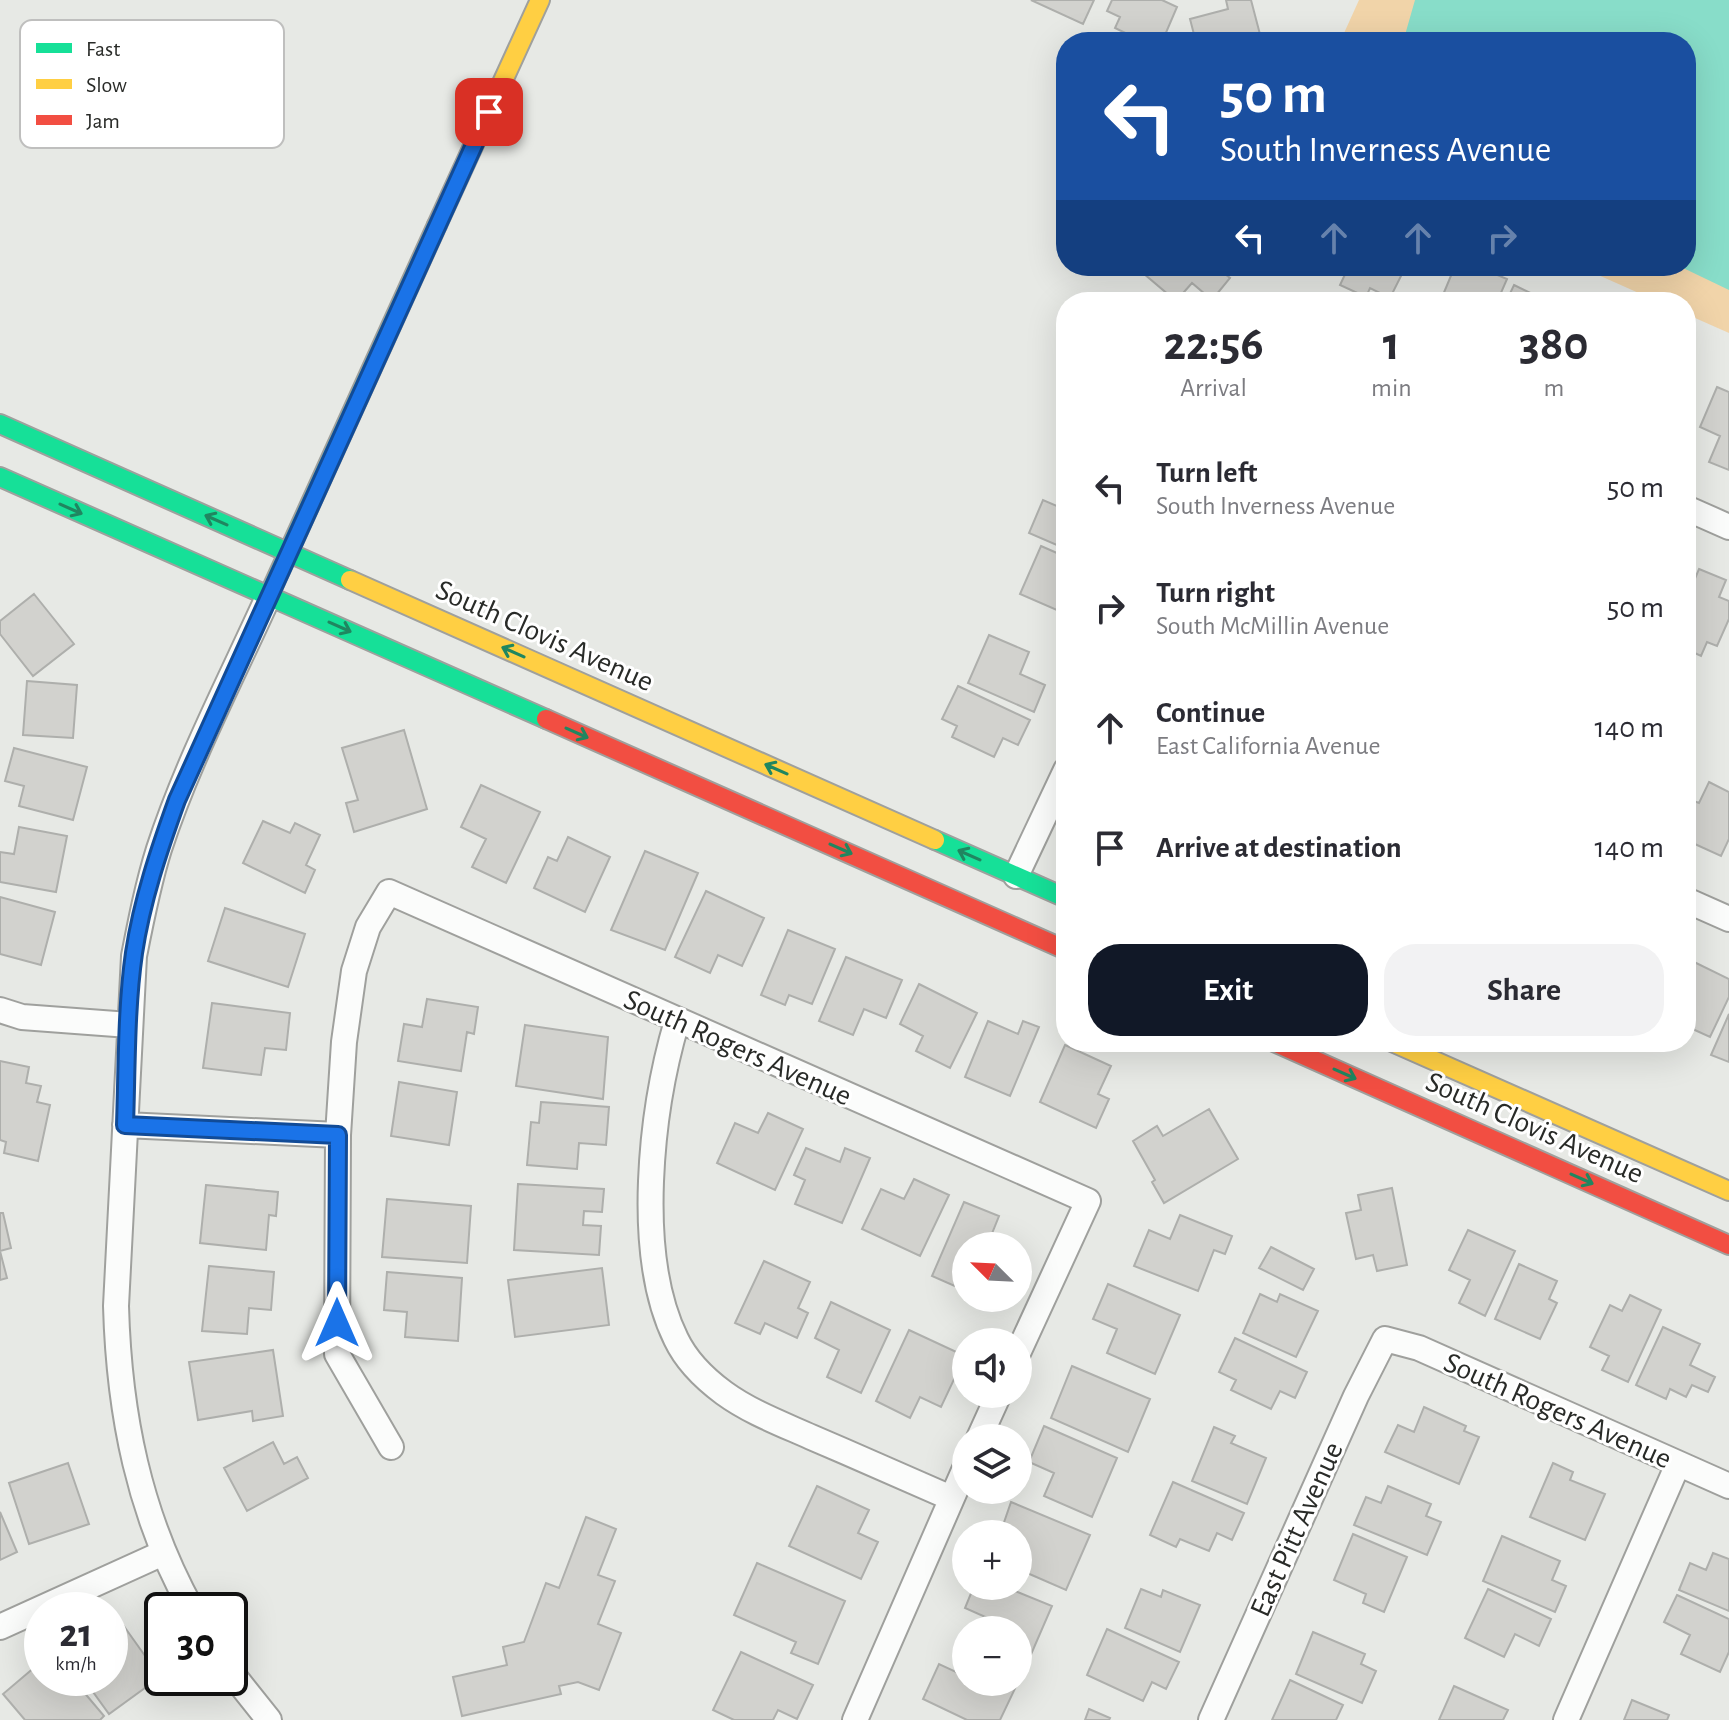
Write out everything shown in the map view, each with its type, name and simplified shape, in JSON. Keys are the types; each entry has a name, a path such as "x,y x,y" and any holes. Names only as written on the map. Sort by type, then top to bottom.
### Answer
{"main road":[{"path":"269,595 540,0"},
{"name":"South Clovis Avenue","path":"0,424 288,552 1007,883 1056,895"},
{"path":"0,477 1056,946"},
{"path":"759,813 832,826 845,832"},
{"name":"South Clovis Avenue","path":"1296,1052 1729,1245"},
{"name":"South Clovis Avenue","path":"1415,1052 1729,1191"}],"street":[{"path":"1696,512 1729,527"},
{"path":"183,1592 163,1553 136,1472 117,1355 116,1306 134,956 144,900 159,848 177,800 269,595"},
{"path":"1007,883 1056,789"},
{"name":"South Rogers Avenue","path":"338,1135 344,1042 354,971 368,927 389,892 1088,1201 1030,1328"},
{"path":"1696,904 1729,919"},
{"path":"0,1010 22,1017 129,1025"},
{"path":"677,1021 668,1054 654,1142 651,1235 661,1302 677,1341 699,1372 726,1394 757,1412 951,1498 855,1720"},
{"path":"125,1125 338,1135 337,1354 391,1447"},
{"name":"South Rogers Avenue","path":"1385,1339 1419,1348 1729,1486"},
{"name":"East Pitt Avenue","path":"1211,1720 1356,1396 1385,1339"},
{"path":"1566,1720 1678,1464"},
{"path":"0,1627 163,1553"},
{"path":"248,1694 269,1720"}],"shaded area":[{"path":"1359,0 1729,0 1729,333 1696,318 1696,292 1636,292 1600,276 1696,276 1696,32 1345,32"},
{"path":"1415,0 1729,0 1729,290 1696,274 1696,32 1406,32"}],"building":[{"path":"1031,0 1094,0 1083,24"},
{"path":"1112,0 1162,0 1177,7 1166,32 1123,32 1115,28 1120,17 1107,11"},
{"path":"1226,0 1251,0 1259,32 1193,32 1190,19 1228,9"},
{"path":"1147,276 1230,278 1219,292 1203,292 1192,283 1184,292 1165,292"},
{"path":"1344,276 1401,276 1393,292 1378,292 1370,288 1368,292 1355,292 1340,285"},
{"path":"1451,276 1500,276 1507,279 1501,292 1444,292"},
{"path":"1514,285 1528,292 1511,292"},
{"path":"1717,387 1729,392 1729,470 1709,462 1720,436 1700,427"},
{"path":"1043,500 1056,506 1056,545 1029,533"},
{"path":"1041,546 1056,553 1056,610 1020,594"},
{"path":"1699,569 1726,580 1719,597 1729,601 1729,619 1717,646 1707,642 1701,656 1696,654 1696,576"},
{"path":"34,594 74,644 33,676 0,634 0,621"},
{"path":"989,635 1029,652 1020,674 1045,685 1034,712 968,683"},
{"path":"27,681 77,685 73,738 23,735"},
{"path":"958,686 1030,720 1018,745 1003,738 994,757 952,737 957,726 942,719"},
{"path":"404,730 427,809 354,832 346,803 358,800 342,748"},
{"path":"14,748 87,767 73,820 19,806 24,786 5,781"},
{"path":"1709,782 1729,792 1729,839 1721,856 1696,845 1696,802 1699,803"},
{"path":"481,785 540,812 506,883 472,867 486,839 461,827"},
{"path":"263,821 290,833 295,823 320,835 306,865 315,870 305,893 243,863"},
{"path":"19,827 67,836 56,892 0,882 0,852 14,854"},
{"path":"568,837 610,857 585,912 534,888 548,857 557,861"},
{"path":"645,851 698,873 665,950 611,930"},
{"path":"706,891 764,918 742,966 718,955 710,973 675,957"},
{"path":"0,897 55,912 41,965 0,954"},
{"path":"225,908 305,934 288,987 208,961"},
{"path":"788,930 835,949 812,1004 789,995 785,1005 761,995"},
{"path":"846,957 902,980 886,1018 864,1009 853,1035 819,1021"},
{"path":"1696,963 1729,979 1729,997 1710,1037 1696,1031"},
{"path":"919,984 977,1013 950,1068 916,1051 923,1036 900,1024"},
{"path":"427,999 478,1007 474,1034 467,1032 461,1071 398,1061 404,1024 422,1027"},
{"path":"212,1003 290,1013 286,1050 265,1048 261,1075 203,1068"},
{"path":"1729,1014 1729,1062 1711,1055"},
{"path":"988,1021 1018,1034 1023,1021 1039,1027 1010,1096 965,1077"},
{"path":"525,1025 608,1037 603,1099 516,1086"},
{"path":"1062,1052 1080,1052 1111,1066 1098,1094 1109,1099 1096,1128 1040,1102"},
{"path":"0,1061 29,1067 26,1083 41,1086 37,1102 50,1105 38,1161 4,1153 6,1142 0,1140"},
{"path":"399,1082 457,1092 449,1145 391,1136"},
{"path":"541,1102 609,1107 606,1145 579,1143 577,1169 527,1165 531,1122 539,1123"},
{"path":"1209,1109 1238,1159 1164,1203 1133,1141 1157,1126 1163,1136"},
{"path":"768,1113 803,1129 775,1190 717,1163 735,1123 758,1133"},
{"path":"806,1148 840,1162 845,1148 870,1158 842,1223 795,1204 805,1180 794,1175"},
{"path":"914,1179 949,1195 920,1256 862,1229 881,1189 904,1199"},
{"path":"518,1184 604,1189 602,1212 584,1211 583,1225 601,1226 599,1255 514,1250"},
{"path":"206,1185 278,1192 276,1216 269,1215 266,1250 200,1243"},
{"path":"1392,1188 1407,1265 1377,1271 1373,1255 1356,1259 1346,1213 1361,1210 1358,1195"},
{"path":"387,1199 471,1206 467,1263 382,1257"},
{"path":"964,1202 999,1216 993,1232 952,1232 952,1285 932,1276"},
{"path":"0,1213 3,1213 11,1248 0,1251"},
{"path":"1180,1215 1232,1236 1225,1254 1214,1250 1198,1291 1134,1266 1149,1230 1170,1239"},
{"path":"1468,1230 1515,1251 1485,1316 1459,1303 1470,1280 1449,1270"},
{"path":"1271,1247 1314,1269 1303,1290 1259,1268"},
{"path":"0,1251 7,1278 0,1280"},
{"path":"764,1261 810,1282 798,1308 808,1313 797,1338 765,1323 760,1334 735,1323"},
{"path":"1519,1264 1557,1281 1549,1299 1557,1303 1540,1339 1495,1319"},
{"path":"209,1266 274,1272 271,1310 249,1308 247,1334 202,1331"},
{"path":"602,1268 609,1325 515,1337 508,1280"},
{"path":"387,1272 462,1278 458,1341 405,1337 407,1312 384,1310"},
{"path":"1108,1284 1180,1315 1155,1374 1107,1353 1117,1329 1093,1319"},
{"path":"1260,1294 1277,1302 1280,1294 1318,1311 1296,1357 1243,1333"},
{"path":"1630,1295 1661,1310 1628,1382 1602,1370 1609,1356 1590,1347 1610,1305 1622,1311"},
{"path":"831,1302 890,1330 861,1393 827,1377 839,1350 815,1338"},
{"path":"1663,1327 1700,1344 1690,1365 1715,1377 1708,1392 1692,1385 1686,1397 1670,1389 1666,1399 1636,1385"},
{"path":"909,1330 952,1350 952,1384 941,1407 920,1397 910,1418 876,1401"},
{"path":"1235,1338 1307,1372 1295,1398 1280,1391 1271,1409 1231,1390 1236,1380 1219,1372"},
{"path":"273,1350 283,1416 253,1421 252,1411 198,1420 189,1362"},
{"path":"1072,1366 1150,1399 1128,1452 1051,1418"},
{"path":"1424,1407 1466,1426 1464,1431 1479,1437 1459,1484 1385,1452 1398,1425 1414,1432"},
{"path":"1044,1426 1117,1458 1092,1517 1044,1496 1054,1473 1032,1463 1032,1455"},
{"path":"1214,1427 1235,1436 1231,1443 1266,1458 1247,1504 1192,1481"},
{"path":"273,1442 284,1464 297,1457 308,1478 247,1511 224,1468"},
{"path":"68,1463 89,1524 29,1544 9,1483"},
{"path":"1553,1463 1573,1472 1570,1480 1605,1494 1585,1540 1530,1517"},
{"path":"1173,1482 1244,1513 1232,1540 1217,1533 1209,1551 1180,1539 1176,1547 1150,1535"},
{"path":"817,1486 869,1510 858,1533 878,1542 861,1579 789,1546"},
{"path":"1388,1486 1431,1504 1426,1516 1441,1522 1427,1555 1354,1525 1366,1497 1381,1503"},
{"path":"1010,1504 1016,1504 1090,1535 1066,1590 1032,1575 1032,1520 1005,1520"},
{"path":"0,1512 17,1552 0,1560"},
{"path":"586,1517 616,1529 598,1575 615,1581 598,1624 621,1633 599,1690 578,1682 559,1686 561,1694 462,1716 453,1677 507,1665 503,1647 524,1642 546,1583 559,1588"},
{"path":"1353,1534 1407,1557 1384,1612 1363,1603 1366,1594 1334,1580"},
{"path":"1502,1536 1560,1561 1552,1580 1566,1586 1555,1612 1483,1581"},
{"path":"1713,1553 1729,1559 1729,1611 1679,1590 1690,1563 1706,1570"},
{"path":"757,1563 845,1601 818,1664 791,1653 796,1642 734,1615"},
{"path":"1141,1589 1161,1597 1163,1590 1200,1605 1180,1652 1125,1628"},
{"path":"1488,1589 1551,1619 1539,1646 1515,1634 1504,1657 1465,1638"},
{"path":"1677,1595 1729,1619 1729,1652 1720,1672 1681,1654 1690,1635 1664,1622"},
{"path":"1032,1598 1052,1606 1032,1652 1032,1616 983,1616 965,1608 968,1600"},
{"path":"1107,1629 1179,1662 1166,1689 1152,1682 1143,1701 1087,1675"},
{"path":"128,1632 144,1654 144,1689 109,1714 96,1696 128,1696"},
{"path":"1313,1632 1365,1654 1361,1664 1376,1671 1362,1703 1296,1674"},
{"path":"741,1652 813,1685 797,1719 778,1710 773,1720 734,1720 713,1710"},
{"path":"939,1664 952,1670 952,1696 1011,1696 1000,1720 967,1720 923,1699"},
{"path":"24,1676 24,1696 87,1696 104,1716 100,1720 25,1720 3,1694"},
{"path":"1290,1680 1343,1705 1336,1720 1272,1720"},
{"path":"1454,1686 1508,1710 1503,1720 1439,1720"},
{"path":"1632,1700 1669,1715 1667,1720 1624,1720"},
{"path":"1089,1709 1110,1718 1085,1720"}],"traffic: fast":[{"path":"269,595 437,225"},
{"path":"0,424 350,580"},
{"path":"0,477 546,719"},
{"path":"935,840 1056,894"}],"traffic: slow":[{"path":"437,225 540,0"},
{"path":"350,580 935,840"},
{"path":"1415,1052 1729,1191"}],"traffic: jam":[{"path":"546,719 1056,946"},
{"path":"1296,1052 1729,1245"}],"route":[{"path":"337,1323 338,1135 125,1125 134,956 144,900 177,800 489,112"}]}
